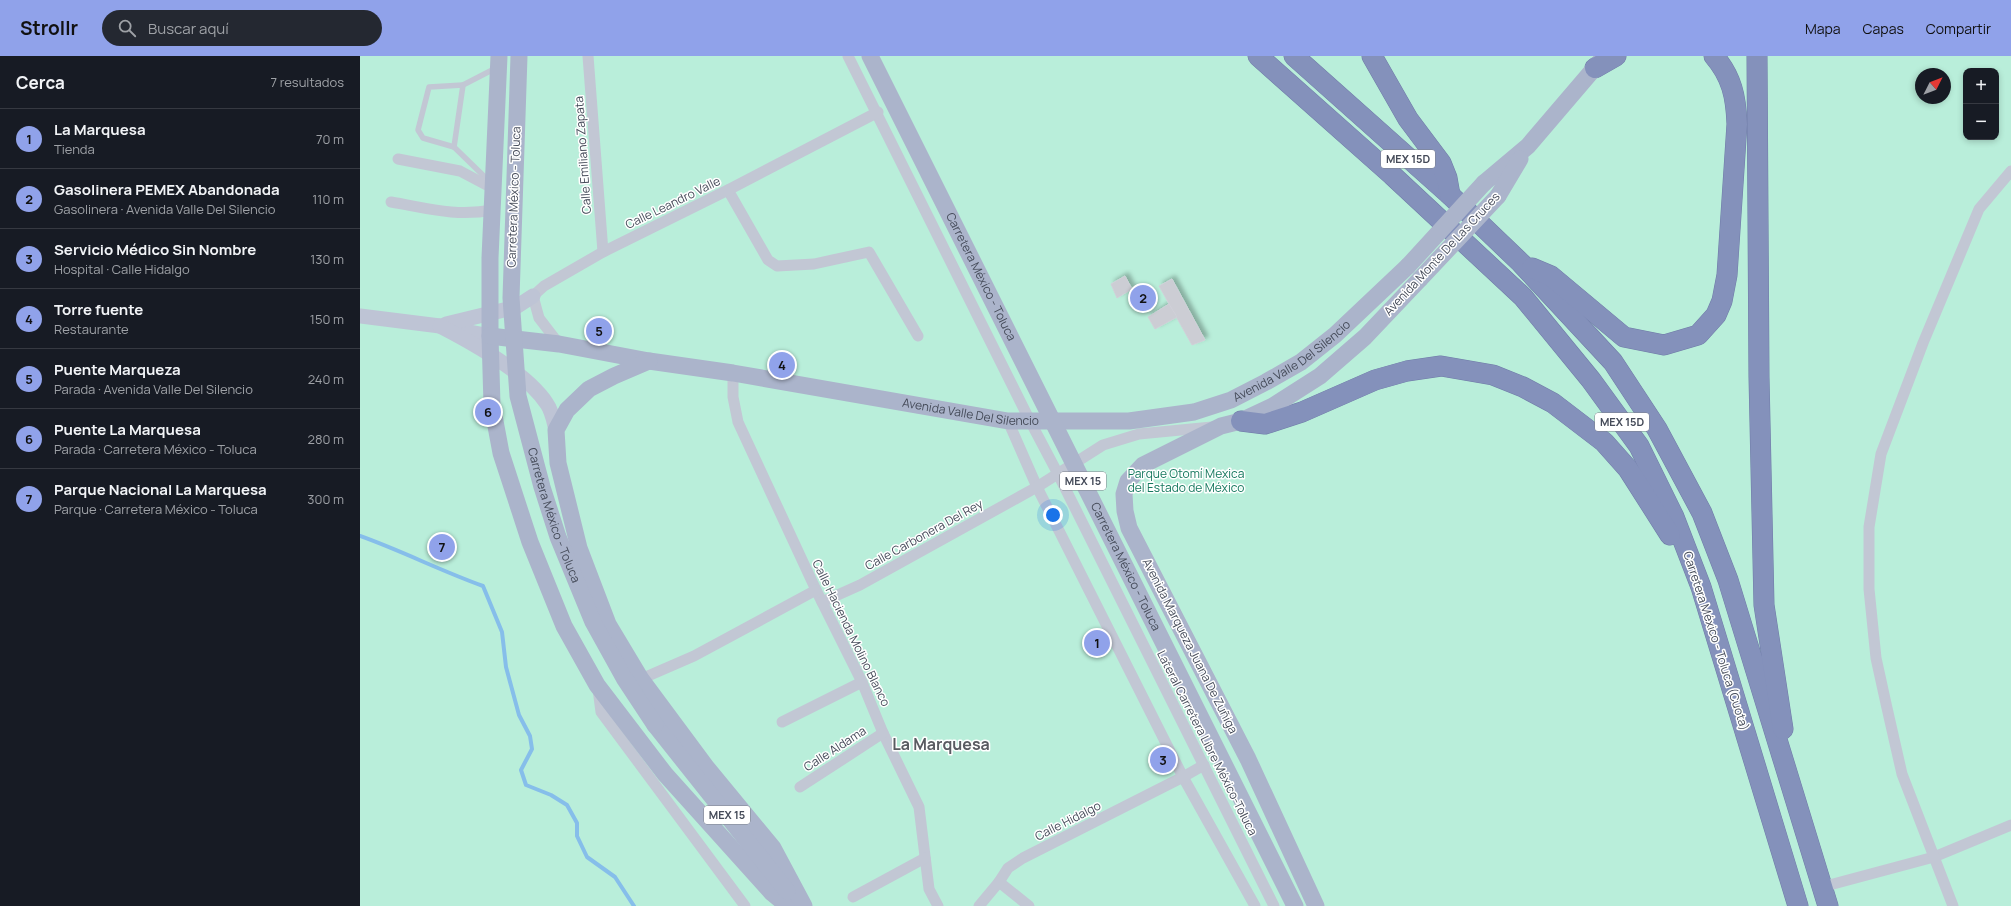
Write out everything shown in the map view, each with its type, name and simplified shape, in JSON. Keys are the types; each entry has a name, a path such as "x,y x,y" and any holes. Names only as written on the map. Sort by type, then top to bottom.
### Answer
{"highway":[{"name":"Carretera México - Toluca (Cuota)","path":"1258,56 1392,175 1523,297 1591,380 1639,446 1674,517 1701,587 1798,906"},
{"name":"MEX 15D","path":"1294,56 1450,196 1521,263 1613,362 1657,429 1702,513 1728,580 1825,897"},
{"path":"1372,56 1408,119 1441,163 1447,178 1450,196"},
{"path":"1600,60 1616,56"},
{"path":"1521,263 1551,276 1624,337 1664,345 1698,335 1716,315 1722,302 1727,275 1737,124 1736,104 1733,89 1724,68 1714,56"},
{"path":"1757,56 1759,385 1764,605 1780,703 1791,788"},
{"path":"1241,421 1265,424 1302,412 1375,380 1407,371 1441,366 1493,375 1553,403 1604,442 1628,469 1649,500 1701,587"}],"main road":[{"name":"Carretera México - Toluca","path":"519,56 511,298 518,396 542,487 558,537 593,622 624,678 655,725 799,906"},
{"name":"Carretera México - Toluca","path":"870,56 1053,418 1113,543 1295,906"},
{"path":"1528,146 1600,60"},
{"path":"498,62 490,315 492,405 501,453 530,542 564,626 598,685 665,774 772,892 788,906"},
{"name":"Avenida Monte De Las Cruces","path":"1408,266 1484,183 1528,146"},
{"name":"Avenida Monte De Las Cruces","path":"1221,426 1241,421 1273,406 1320,376 1366,337 1498,196 1528,146"},
{"name":"Avenida Valle Del Silencio","path":"490,336 559,344 649,361 733,373 1008,421 1129,421 1194,412 1232,400 1301,362 1335,335 1408,266"},
{"path":"440,326 490,315 516,307 533,296"},
{"path":"360,316 440,326 490,336"},
{"path":"440,326 491,356 532,385 548,405 556,430 558,463 579,548 608,624 641,679 706,768 774,848 804,906"},
{"path":"556,430 567,410 589,390 614,376 649,361"},
{"path":"1232,400 1241,421"},
{"name":"Avenida Marqueza Juana De Zuñiga","path":"1221,426 1143,465 1128,481 1124,494 1125,511 1129,528 1248,758 1316,906"}],"street":[{"name":"Calle Emiliano Zapata","path":"588,56 603,252"},
{"name":"Lateral Carretera Libre México-Toluca","path":"848,56 878,112 1030,421 1058,474 1273,905"},
{"name":"Calle Leandro Valle","path":"533,296 544,286 603,252 728,190 878,112"},
{"path":"398,159 460,171 494,187"},
{"path":"1953,906 1902,774 1876,658 1869,588 1869,527 1881,454 1923,343 1979,209 2011,171"},
{"path":"728,190 768,260 778,266 814,264 869,252 918,336"},
{"path":"391,202 455,213 474,213 493,210"},
{"path":"533,296 539,318 559,344"},
{"name":"Calle Hacienda Molino Blanco","path":"733,373 733,397 738,422 816,590 862,682 883,733 919,807 929,889 938,906"},
{"path":"1008,421 1037,487 1183,777 1251,905 1267,891"},
{"name":"Calle Carbonera Del Rey","path":"822,602 860,585 1037,487 1103,445 1139,434 1221,426"},
{"path":"641,679 694,656 816,590"},
{"path":"782,722 862,682"},
{"path":"598,685 601,712 745,906"},
{"name":"Calle Aldama","path":"800,787 883,733"},
{"name":"Calle Hidalgo","path":"979,906 999,882 1008,868 1023,858 1204,765"},
{"path":"1825,897 1934,858 2011,824"},
{"path":"853,897 925,858"},
{"path":"999,882 1029,906"}],"lane":[{"path":"494,187 454,147 423,138 418,130 429,87 463,85 498,62"},
{"path":"454,147 463,85"}],"green space":[{"name":"Parque Otomí Mexica del Estado de México","path":"360,56 2011,56 2011,906 360,906"}],"building":[{"path":"1125,276 1132,289 1117,298 1111,284"},
{"path":"1172,279 1205,340 1192,345 1159,286"},
{"path":"1169,304 1177,317 1155,329 1148,317"}],"waterway":[{"path":"360,536 483,586 502,632 506,667 519,715 530,736 532,749 521,770 526,785 551,795 567,805 577,823 577,836 587,857 615,877 634,906"}],"place":[{"name":"Gasolinera PEMEX Abandonada","path":"1143,298"},
{"name":"Puente Marqueza","path":"599,331"},
{"name":"Torre fuente","path":"782,365"},
{"name":"Puente La Marquesa","path":"488,412"},
{"name":"Parque Nacional La Marquesa","path":"442,547"},
{"name":"La Marquesa","path":"1097,643"},
{"name":"Servicio Médico Sin Nombre","path":"1163,760"}],"district":[{"name":"La Marquesa","path":"941,744"}]}
